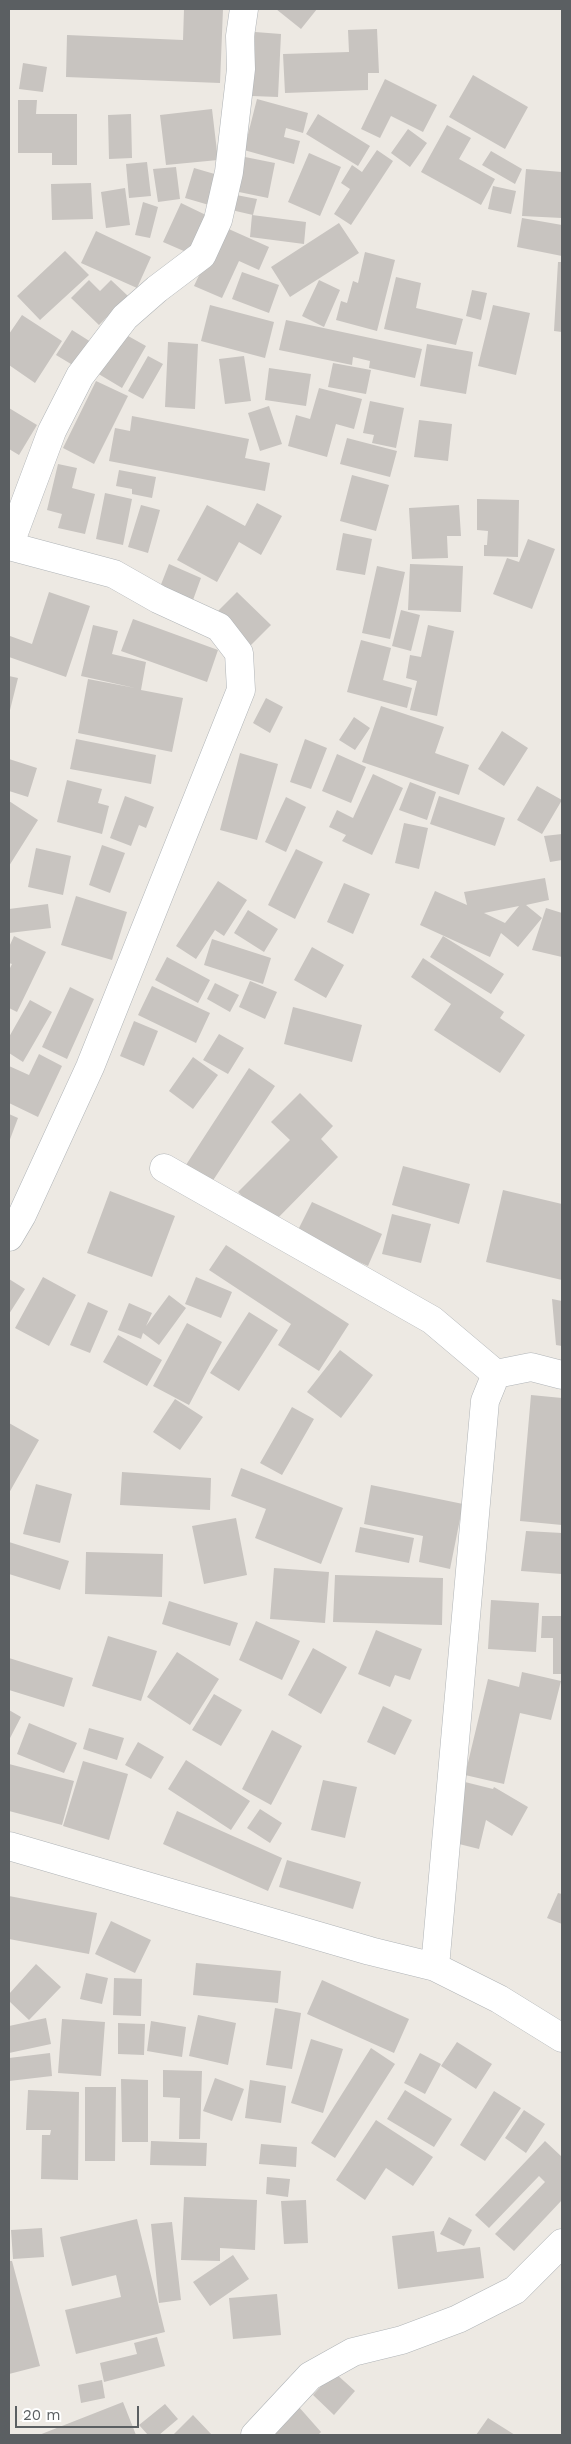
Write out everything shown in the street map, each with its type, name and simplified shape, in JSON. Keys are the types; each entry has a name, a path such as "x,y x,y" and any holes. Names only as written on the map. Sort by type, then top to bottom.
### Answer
{"street":[{"path":"9,1237 22,1215 90,1067 241,690 239,653 219,627 158,599 114,574 9,546 52,431 80,376 125,316 202,255 218,220 229,172 241,69 240,36 244,9"},
{"path":"164,1168 432,1320 496,1374"},
{"path":"496,1374 531,1367 562,1376"},
{"path":"435,1967 485,1401 496,1374"},
{"path":"9,1846 370,1951 435,1967 499,1999 562,2038"},
{"path":"255,2435 310,2376 353,2352 402,2340 458,2319 515,2290 562,2243"}],"building":[{"path":"184,9 223,9 220,83 66,77 67,35 183,40"},
{"path":"276,9 317,9 301,29"},
{"path":"377,29 379,73 368,73 368,90 285,93 283,54 349,52 348,30"},
{"path":"255,32 281,34 278,97 252,96"},
{"path":"23,63 47,67 43,92 19,89"},
{"path":"473,75 528,107 505,149 449,117"},
{"path":"385,79 437,105 423,132 391,116 380,138 361,129"},
{"path":"257,99 308,113 303,133 286,128 284,137 300,141 294,164 244,150"},
{"path":"18,100 37,100 36,114 77,114 77,165 52,165 52,153 18,153"},
{"path":"212,109 218,160 166,165 160,115"},
{"path":"131,114 132,158 109,159 108,115"},
{"path":"318,114 370,146 358,166 306,134"},
{"path":"447,125 471,138 459,159 495,179 481,205 421,172"},
{"path":"408,129 427,143 410,167 391,153"},
{"path":"377,150 393,161 351,225 334,214 350,189 341,183 352,165 362,172"},
{"path":"491,151 522,169 515,184 482,165"},
{"path":"309,153 341,167 320,216 288,202"},
{"path":"245,157 275,163 268,198 239,192"},
{"path":"147,162 151,196 129,198 126,164"},
{"path":"176,167 180,199 158,202 153,169"},
{"path":"194,168 218,175 209,205 185,198"},
{"path":"526,169 562,172 562,218 522,216"},
{"path":"91,183 93,219 52,220 51,184"},
{"path":"493,186 516,191 511,214 488,209"},
{"path":"125,188 130,225 106,228 101,192"},
{"path":"231,194 257,199 253,215 227,209"},
{"path":"143,202 158,207 150,238 135,235"},
{"path":"181,203 210,217 193,255 163,242"},
{"path":"252,215 306,222 304,244 250,237"},
{"path":"522,218 562,225 562,256 517,247"},
{"path":"339,223 359,253 290,297 271,267"},
{"path":"222,226 269,247 259,270 239,261 222,298 194,286"},
{"path":"96,231 151,257 137,288 81,263"},
{"path":"65,251 89,275 40,320 17,296"},
{"path":"365,252 395,260 377,331 336,320 341,301 347,303 353,281 358,283"},
{"path":"558,262 562,262 562,332 554,331"},
{"path":"242,272 279,285 269,313 232,299"},
{"path":"396,277 421,283 416,308 463,319 456,345 384,329"},
{"path":"89,280 100,291 111,280 128,296 99,325 71,298"},
{"path":"319,280 340,290 324,327 302,316"},
{"path":"472,290 487,293 481,320 466,316"},
{"path":"210,305 274,322 265,358 201,341"},
{"path":"493,305 530,313 516,375 478,366"},
{"path":"22,315 62,341 35,383 9,365 9,334"},
{"path":"286,320 422,349 415,378 369,368 370,361 353,357 352,365 279,350"},
{"path":"72,330 91,342 76,367 56,355"},
{"path":"121,332 146,346 122,388 97,373"},
{"path":"168,342 198,344 195,409 165,407"},
{"path":"427,344 473,352 466,394 420,386"},
{"path":"148,356 163,364 143,399 128,391"},
{"path":"244,356 251,401 225,404 219,359"},
{"path":"333,363 371,370 366,394 328,387"},
{"path":"269,368 311,374 306,406 265,400"},
{"path":"96,381 128,396 94,464 63,448"},
{"path":"319,388 362,399 354,429 336,424 327,457 288,446 296,415 310,419"},
{"path":"370,401 404,408 396,448 372,443 374,435 363,433"},
{"path":"269,406 282,444 260,451 248,413"},
{"path":"9,408 37,425 19,455 9,449"},
{"path":"132,416 249,439 245,458 270,463 265,491 109,461 115,428 130,431"},
{"path":"419,420 452,424 448,461 414,457"},
{"path":"347,438 397,451 390,477 340,464"},
{"path":"58,464 77,468 72,488 95,494 85,534 58,528 62,514 47,510"},
{"path":"119,470 156,477 152,498 132,494 132,489 116,486"},
{"path":"352,475 389,485 376,531 340,521"},
{"path":"105,493 132,499 123,545 96,539"},
{"path":"477,499 519,500 518,557 484,556 484,545 487,545 488,531 477,530"},
{"path":"257,503 282,516 261,555 239,542 217,582 177,560 207,505 245,526"},
{"path":"141,505 160,510 148,553 128,547"},
{"path":"459,505 461,536 447,536 448,558 412,559 409,508"},
{"path":"343,533 372,539 365,575 336,570"},
{"path":"528,539 555,549 532,609 493,594 507,558 519,562"},
{"path":"169,564 201,578 193,600 160,587"},
{"path":"410,564 463,566 461,612 408,610"},
{"path":"377,566 405,572 390,639 362,633"},
{"path":"49,592 90,606 66,677 9,657 10,636 32,644"},
{"path":"237,592 271,625 250,646 216,613"},
{"path":"401,610 420,615 411,651 392,646"},
{"path":"133,619 218,650 207,682 121,651"},
{"path":"93,625 118,631 112,654 146,662 141,690 183,698 172,752 78,733 88,679 135,688 81,676"},
{"path":"428,625 454,631 437,716 410,710 417,681 406,678 410,655 421,657"},
{"path":"361,640 391,648 383,680 412,688 407,708 347,692"},
{"path":"9,676 18,678 9,714"},
{"path":"266,698 283,707 270,733 253,723"},
{"path":"381,706 444,727 435,753 469,765 459,795 362,762"},
{"path":"354,717 370,728 355,750 339,740"},
{"path":"502,731 528,748 504,786 478,769"},
{"path":"76,739 156,755 151,784 70,769"},
{"path":"305,739 327,748 311,789 290,782"},
{"path":"240,753 278,764 257,840 220,830"},
{"path":"337,754 366,767 351,803 322,791"},
{"path":"9,759 37,768 28,797 9,791"},
{"path":"373,774 403,788 372,855 342,841 346,835 329,827 337,810 353,818"},
{"path":"67,780 102,789 98,803 109,806 102,834 57,822"},
{"path":"410,782 436,792 427,820 399,810"},
{"path":"537,786 562,800 542,834 517,820"},
{"path":"125,796 154,807 146,828 139,825 131,846 110,838"},
{"path":"439,796 505,818 495,846 430,824"},
{"path":"286,797 306,807 286,852 265,842"},
{"path":"9,801 38,820 9,866"},
{"path":"404,823 428,828 419,869 395,863"},
{"path":"562,834 562,860 550,862 544,836"},
{"path":"102,845 125,853 110,893 89,885"},
{"path":"36,848 71,856 63,895 28,887"},
{"path":"296,849 323,862 295,919 268,905"},
{"path":"545,878 549,900 526,905 542,918 518,947 501,933 490,957 420,925 435,891 467,905 464,892","holes":["519,906 505,923 484,913"]},
{"path":"218,881 247,900 224,936 215,930 196,959 176,946"},
{"path":"344,883 370,894 353,934 327,922"},
{"path":"76,896 127,912 112,960 61,945"},
{"path":"48,904 51,928 9,933 9,909"},
{"path":"546,908 562,913 562,957 532,950"},
{"path":"248,910 278,929 264,952 234,933"},
{"path":"14,936 46,952 17,1012 9,1008 9,970 12,964 9,963 9,947"},
{"path":"443,936 504,974 491,994 430,957"},
{"path":"212,939 271,958 263,984 204,965"},
{"path":"312,947 344,965 326,998 294,980"},
{"path":"167,957 210,980 198,1003 155,980"},
{"path":"423,958 504,1012 500,1018 525,1035 500,1073 434,1030 451,1004 411,977"},
{"path":"250,981 277,992 265,1019 239,1007"},
{"path":"215,983 239,995 230,1012 207,999"},
{"path":"152,986 210,1013 196,1043 138,1015"},
{"path":"70,987 94,999 67,1059 42,1047"},
{"path":"30,1000 52,1012 23,1062 9,1053 9,1037"},
{"path":"293,1007 362,1025 352,1062 284,1044"},
{"path":"134,1021 158,1031 144,1066 120,1056"},
{"path":"219,1034 244,1048 228,1074 203,1060"},
{"path":"39,1054 62,1066 38,1117 9,1103 9,1066 29,1075"},
{"path":"193,1057 218,1075 193,1109 169,1091"},
{"path":"249,1068 275,1086 210,1185 184,1168"},
{"path":"300,1093 333,1126 321,1139 338,1157 271,1225 238,1192 290,1140 271,1122"},
{"path":"9,1114 18,1118 9,1142"},
{"path":"403,1166 470,1184 459,1224 392,1205"},
{"path":"503,1190 562,1204 562,1280 486,1262"},
{"path":"110,1191 175,1216 152,1277 87,1253"},
{"path":"312,1202 382,1234 368,1266 296,1234"},
{"path":"392,1214 431,1224 421,1263 382,1254"},
{"path":"226,1245 349,1324 319,1371 278,1345 291,1324 209,1270"},
{"path":"43,1277 76,1295 49,1346 15,1328"},
{"path":"196,1277 232,1292 221,1318 185,1304"},
{"path":"9,1279 25,1289 9,1314"},
{"path":"169,1295 186,1308 159,1345 143,1333 141,1339 118,1330 129,1303 152,1313 146,1326"},
{"path":"552,1299 562,1301 562,1346 556,1345"},
{"path":"88,1302 108,1311 90,1353 70,1345"},
{"path":"249,1312 278,1330 239,1391 210,1373"},
{"path":"187,1323 222,1342 189,1405 153,1386"},
{"path":"118,1335 162,1360 147,1386 103,1362"},
{"path":"340,1350 373,1375 341,1418 307,1392"},
{"path":"531,1395 562,1398 562,1525 520,1521"},
{"path":"175,1399 203,1417 180,1450 153,1432"},
{"path":"292,1407 314,1419 282,1475 260,1463"},
{"path":"9,1423 39,1440 9,1493"},
{"path":"241,1468 343,1508 321,1564 255,1538 266,1509 231,1496"},
{"path":"122,1472 211,1478 210,1510 120,1505"},
{"path":"36,1484 72,1494 60,1543 23,1534"},
{"path":"371,1485 463,1504 450,1569 419,1562 423,1536 364,1524"},
{"path":"236,1518 247,1575 204,1584 192,1526"},
{"path":"360,1527 414,1538 409,1563 355,1552"},
{"path":"526,1531 562,1533 562,1574 521,1571"},
{"path":"9,1542 69,1561 60,1590 9,1574"},
{"path":"86,1552 163,1554 162,1597 85,1594"},
{"path":"274,1568 329,1572 325,1623 270,1619"},
{"path":"335,1575 443,1578 442,1625 333,1622"},
{"path":"491,1600 539,1603 536,1652 488,1649"},
{"path":"169,1601 238,1623 230,1646 162,1624"},
{"path":"542,1616 562,1616 562,1674 553,1674 553,1638 541,1638"},
{"path":"256,1621 300,1641 282,1680 239,1660"},
{"path":"376,1630 422,1649 410,1680 395,1675 390,1687 358,1674"},
{"path":"108,1636 157,1651 141,1701 92,1686"},
{"path":"313,1648 347,1667 321,1714 288,1695"},
{"path":"177,1652 219,1679 190,1725 147,1697"},
{"path":"9,1658 73,1678 64,1707 9,1690"},
{"path":"522,1672 561,1681 551,1720 520,1713 504,1784 465,1775 488,1679 519,1687"},
{"path":"214,1694 242,1710 221,1746 192,1730"},
{"path":"383,1706 412,1720 395,1755 367,1742"},
{"path":"9,1710 21,1717 9,1740"},
{"path":"29,1723 77,1743 64,1773 17,1754"},
{"path":"89,1728 124,1738 117,1760 83,1749"},
{"path":"272,1730 302,1746 271,1805 242,1789"},
{"path":"138,1742 164,1757 151,1779 125,1765"},
{"path":"186,1760 250,1801 231,1830 168,1789"},
{"path":"83,1761 128,1774 109,1840 63,1826"},
{"path":"9,1764 74,1781 62,1825 9,1811"},
{"path":"323,1780 357,1787 345,1838 311,1830"},
{"path":"461,1781 493,1789 494,1787 528,1807 512,1836 486,1820 479,1849 447,1841"},
{"path":"260,1809 282,1823 270,1843 247,1828"},
{"path":"177,1811 282,1858 268,1891 163,1844"},
{"path":"287,1860 361,1882 353,1909 279,1887"},
{"path":"558,1893 562,1894 562,1924 547,1918"},
{"path":"9,1896 97,1913 89,1954 9,1939"},
{"path":"111,1921 151,1940 135,1973 95,1954"},
{"path":"196,1963 281,1971 278,2003 193,1995"},
{"path":"36,1964 61,1987 29,2020 9,2001 9,1994"},
{"path":"86,1973 108,1978 102,2004 80,1999"},
{"path":"114,1978 142,1979 141,2016 113,2015"},
{"path":"322,1980 409,2019 394,2053 307,2014"},
{"path":"275,2008 301,2013 292,2069 266,2065"},
{"path":"198,2015 236,2023 228,2065 189,2056"},
{"path":"46,2018 51,2044 9,2053 9,2026"},
{"path":"62,2019 105,2022 101,2076 58,2073"},
{"path":"151,2021 186,2027 182,2057 147,2051"},
{"path":"118,2023 145,2024 144,2055 118,2054"},
{"path":"311,2039 343,2049 323,2113 291,2103"},
{"path":"457,2042 492,2064 476,2089 441,2066"},
{"path":"371,2048 395,2064 335,2158 311,2143"},
{"path":"50,2053 52,2076 9,2081 9,2058"},
{"path":"420,2053 441,2064 425,2094 404,2083"},
{"path":"163,2070 202,2071 200,2139 179,2139 180,2098 163,2097"},
{"path":"215,2078 244,2089 232,2121 203,2111"},
{"path":"121,2079 148,2080 148,2142 122,2142"},
{"path":"250,2080 286,2086 281,2123 245,2118"},
{"path":"85,2087 116,2087 115,2161 85,2161"},
{"path":"28,2090 79,2092 78,2180 41,2179 42,2135 50,2135 51,2130 26,2130"},
{"path":"405,2090 452,2119 434,2147 387,2119"},
{"path":"494,2091 521,2108 485,2161 460,2145"},
{"path":"524,2110 545,2124 526,2153 505,2138"},
{"path":"376,2120 433,2157 413,2186 386,2168 365,2200 336,2180"},
{"path":"151,2141 207,2143 206,2166 150,2165"},
{"path":"545,2141 562,2157 562,2200 514,2251 495,2234 545,2182 539,2176 489,2228 475,2215"},
{"path":"261,2144 297,2147 296,2167 259,2164"},
{"path":"267,2177 290,2179 288,2197 266,2194"},
{"path":"184,2197 257,2200 255,2250 220,2248 220,2261 181,2260"},
{"path":"306,2200 308,2243 284,2244 281,2201"},
{"path":"449,2217 472,2230 464,2246 440,2234"},
{"path":"137,2219 165,2332 76,2354 65,2310 121,2297 116,2275 72,2286 60,2237"},
{"path":"172,2222 181,2300 159,2303 151,2224"},
{"path":"42,2228 44,2257 13,2259 11,2230"},
{"path":"434,2231 437,2252 480,2247 484,2278 398,2289 392,2236"},
{"path":"233,2255 249,2279 210,2306 193,2282"},
{"path":"9,2261 12,2261 40,2366 9,2374"},
{"path":"277,2294 281,2335 233,2339 229,2298"},
{"path":"157,2337 165,2366 104,2382 100,2363 137,2354 134,2343"},
{"path":"334,2372 355,2391 334,2415 313,2395"},
{"path":"102,2380 105,2398 81,2403 78,2385"},
{"path":"123,2402 136,2435 39,2435"},
{"path":"165,2404 178,2419 159,2435 148,2435 139,2425"},
{"path":"298,2406 321,2432 318,2435 265,2435"},
{"path":"193,2415 212,2435 173,2435"},
{"path":"488,2418 515,2435 476,2435"}]}
